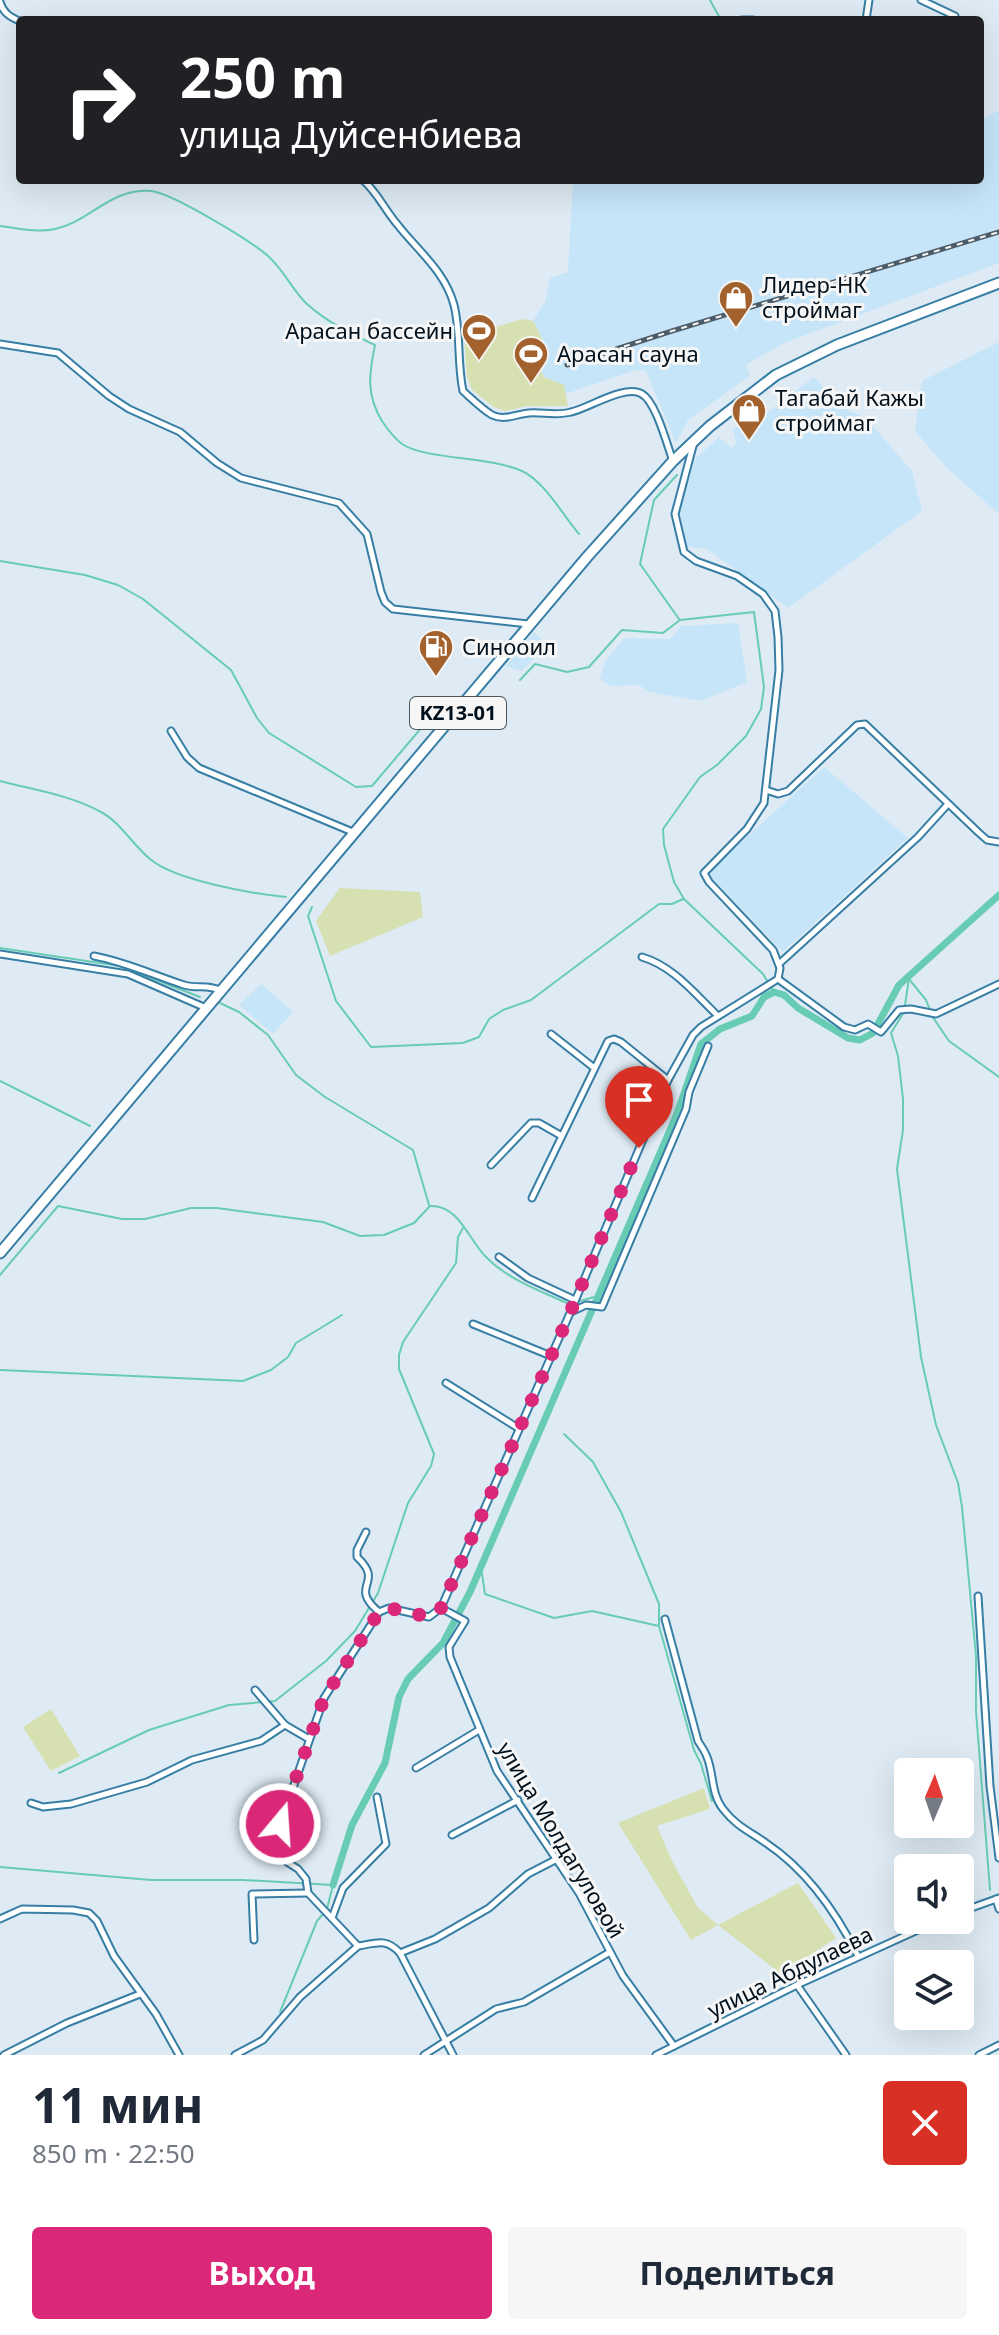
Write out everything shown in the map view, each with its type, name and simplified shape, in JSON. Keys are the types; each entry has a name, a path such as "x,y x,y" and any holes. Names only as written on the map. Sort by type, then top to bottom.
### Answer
{"highway":[{"name":"KZ13-01","path":"0,1253 587,557 673,461 750,392 805,359 999,283"}],"street":[{"path":"921,0 955,16"},
{"path":"0,2 2,10 16,20"},
{"path":"367,184 449,288 455,308 463,391 491,414 504,418 531,413 554,416 634,391 644,395 653,407 673,461"},
{"path":"0,344 58,353 109,396 129,409 180,432 217,463 241,478 321,497 344,506 367,534 384,598 393,609 533,624"},
{"path":"695,440 675,514 684,552 696,561 737,576 763,594 775,611 779,670 764,803 747,829 704,873 773,950 779,963 778,979"},
{"path":"766,790 778,794 788,791 857,725 865,724 987,840 999,842"},
{"path":"171,731 187,757 199,768 356,833"},
{"path":"779,963 918,837 948,804"},
{"path":"0,954 128,974 207,1008"},
{"path":"94,956 134,965 188,986 213,987 222,991"},
{"path":"642,957 657,962 674,975 717,1015"},
{"path":"358,1946 308,1893 306,1879 298,1869 270,1855 324,1698 379,1612 389,1608 429,1617 441,1608 668,1080 693,1035 717,1015 778,979"},
{"path":"778,979 844,1027 855,1030 868,1024 881,1032 899,1010 936,1014 999,984"},
{"path":"551,1034 593,1067"},
{"path":"532,1198 608,1041 614,1039 668,1080"},
{"path":"570,1313 586,1305 602,1307 686,1109 689,1092 708,1046"},
{"path":"491,1165 531,1123 539,1123 560,1135"},
{"path":"499,1257 528,1278 575,1300"},
{"path":"473,1324 551,1356"},
{"path":"446,1383 518,1428"},
{"path":"366,1532 357,1557 368,1567 370,1574 364,1593 366,1601 379,1612"},
{"path":"978,1596 990,1786 999,1858"},
{"name":"улица Молдагуловой","path":"441,1608 465,1621 449,1647 450,1657 497,1771 579,1893 623,1976 674,2046"},
{"path":"665,1619 698,1741 708,1758 714,1792 721,1807 744,1831 767,1843 815,1886 843,1926 858,1956"},
{"path":"255,1690 285,1725 309,1739"},
{"path":"31,1803 43,1807 71,1804 147,1782 192,1760 261,1741 285,1725"},
{"path":"416,1768 479,1730"},
{"path":"332,1918 343,1888 386,1844 377,1797"},
{"path":"452,1835 518,1800"},
{"path":"400,1953 435,1939 489,1908 528,1874 557,1859"},
{"path":"254,1940 252,1894 308,1893"},
{"path":"974,1907 997,1899 999,1909"},
{"path":"0,1919 22,1909 89,1913 97,1921 114,1956 156,2014 179,2055"},
{"name":"улица Абдулаева","path":"656,2055 908,1934"},
{"path":"235,2055 263,2040 300,1997 358,1946 381,1942 391,1944 400,1953 453,2055"},
{"path":"424,2055 496,2009 524,2002 610,1952"},
{"path":"797,1985 846,2055"},
{"path":"4,2055 67,2023 140,1994"},
{"path":"979,2055 999,2045"}],"shaded area":[{"path":"999,110 999,263 784,343 746,365 750,376 688,420 676,443 646,371 636,370 565,394 564,385 544,377 539,365 546,346 533,321 545,302 550,278 568,272 573,184 984,184 984,119"},
{"path":"999,342 999,514 947,468 915,431 922,381"},
{"name":"Тагабай Кажы строймаг","path":"814,377 841,407 865,417 912,471 922,511 788,608 707,549 687,547 678,513 695,459 719,437 732,448 736,442 733,429 761,417"},
{"path":"738,623 747,682 701,701 649,692 640,685 611,686 600,679 605,662 624,638 670,639 681,626"},
{"path":"534,632 548,646 521,671 506,666"},
{"path":"824,767 908,838 783,952 707,873"},
{"path":"261,984 293,1012 273,1034 239,1005"}],"green space":[{"name":"Арасан сауна","path":"523,319 533,321 546,346 539,365 544,377 564,385 568,406 527,406 505,411 494,407 472,390 467,377 464,336"},
{"path":"340,888 420,892 423,917 330,956 316,921"},
{"path":"51,1709 80,1756 51,1771 23,1727"},
{"path":"704,1788 710,1809 657,1826 698,1908 718,1925 691,1940 618,1823"},
{"path":"798,1883 836,1938 781,1974 718,1925"}],"waterway":[{"path":"710,0 719,16"},
{"path":"0,226 55,229 137,191 161,194 193,208 268,256 315,310 375,345 370,375 373,402 382,421 399,442 426,453 493,463 522,471 546,490 579,534"},
{"path":"677,475 654,500 640,564 679,619"},
{"path":"0,561 85,575 118,585 143,599 231,670 257,718 269,733 356,787 372,786 428,720"},
{"path":"520,680 535,664 567,672 589,667 622,630 663,633 680,620 754,612 764,687 761,709 746,736 700,777 663,829 674,882 684,899 763,974 774,992"},
{"path":"0,781 64,797 101,812 161,867 235,889 286,897"},
{"path":"333,1885 352,1825 385,1763 399,1697 408,1679 443,1643 470,1592 677,1114 701,1044 720,1029 752,1016 764,997 774,992 784,995 798,1008 848,1038 860,1040 873,1033 899,985 999,895"},
{"path":"312,907 308,916 336,1001 371,1047 463,1043 479,1037 489,1019 503,1010 531,1000 659,904 672,904 683,899"},
{"path":"0,948 120,966 200,997"},
{"path":"909,978 904,1012 891,1033 898,1056 903,1099 903,1130 897,1169 921,1357 936,1425 958,1483 962,1507 976,1656 976,1711 990,1890"},
{"path":"909,979 930,1010"},
{"path":"220,1003 239,1012 268,1035 296,1075 325,1097 413,1150 429,1205"},
{"path":"932,1016 949,1041 999,1077"},
{"path":"0,1081 90,1126"},
{"path":"0,1275 58,1206 122,1219 145,1219 191,1208 217,1208 323,1222 360,1236 384,1235 414,1223 430,1206 440,1207 456,1217 480,1251 515,1279 569,1304 598,1296"},
{"path":"59,1773 149,1730 229,1705 275,1701 326,1661 355,1631 378,1593 408,1503 431,1466 434,1454 399,1369 399,1355 403,1342 456,1263 458,1237 463,1228"},
{"path":"0,1370 243,1381 271,1370 288,1357 296,1343 342,1315"},
{"path":"564,1434 593,1462 621,1512 659,1604 659,1625"},
{"path":"481,1567 485,1594 554,1618 592,1611 659,1626 694,1750 712,1801"},
{"path":"0,1867 151,1880 243,1880 333,1885 327,1909"},
{"path":"280,2012 317,1921 323,1914"}],"railway":[{"path":"567,365 999,232"}],"place":[{"name":"Лидер-НК строймаг","path":"736,329"},
{"name":"Арасан бассейн","path":"479,362"},
{"name":"Арасан сауна","path":"531,385"},
{"name":"Тагабай Кажы строймаг","path":"749,442"},
{"name":"Синооил","path":"436,678"}],"route":[{"path":"280,1824 324,1698 379,1612 389,1608 429,1617 441,1608 639,1148"}]}
